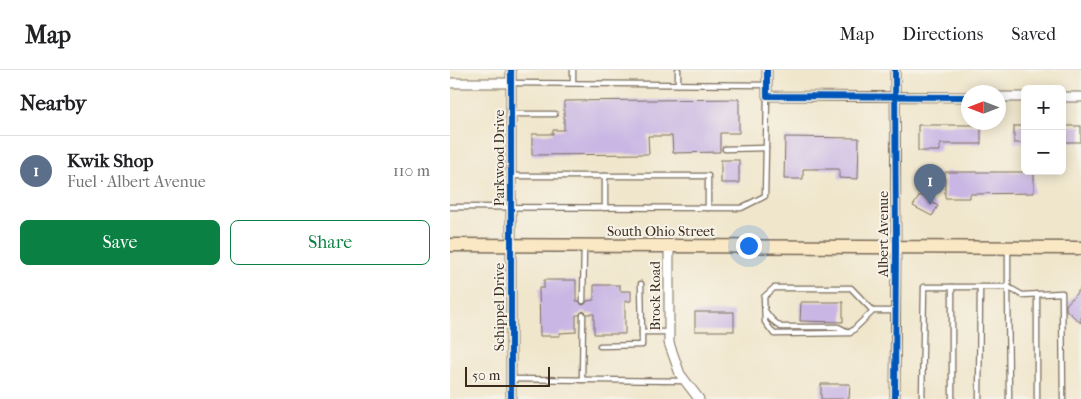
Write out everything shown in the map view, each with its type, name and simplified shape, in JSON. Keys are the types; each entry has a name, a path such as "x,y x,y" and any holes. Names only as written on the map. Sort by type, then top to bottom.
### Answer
{"main road":[{"name":"South Ohio Street","path":"450,245 1081,248"}],"street":[{"name":"Parkwood Drive","path":"511,70 511,245"},
{"path":"767,70 767,96 961,97"},
{"name":"Albert Avenue","path":"895,70 895,399"},
{"path":"450,83 511,83"},
{"path":"1006,97 1021,97"},
{"path":"1066,97 1081,97"},
{"name":"Schippel Drive","path":"511,245 512,399"},
{"name":"Brock Road","path":"669,246 669,343 680,374 699,399"}],"lane":[{"path":"573,70 573,83"},
{"path":"678,70 678,84"},
{"path":"511,83 767,85"},
{"path":"450,207 741,208 765,196 767,96"},
{"path":"511,114 555,114"},
{"path":"725,148 766,148"},
{"path":"511,176 708,176 708,208"},
{"path":"606,176 606,208"},
{"path":"583,301 584,245"},
{"path":"1008,248 1009,399"},
{"path":"600,346 642,345 642,284"},
{"path":"922,399 924,287 1008,287 1022,295 1062,294 1063,399"},
{"path":"952,287 952,399"},
{"path":"873,311 851,288 774,288 764,297 765,322 774,334 850,333 873,311 896,311"},
{"path":"979,399 980,288"},
{"path":"1037,294 1037,399"},
{"path":"764,310 781,327 838,327 850,333"},
{"path":"582,380 583,315"},
{"path":"642,332 669,332"},
{"path":"511,379 685,381"}],"building":[{"path":"739,99 739,133 720,133 720,152 673,153 672,136 648,136 649,154 532,155 532,134 553,134 553,130 564,130 564,101"},
{"path":"918,125 961,125 961,130 981,130 981,144 940,144 940,151 918,151"},
{"path":"1014,126 1021,126 1021,143 1014,143"},
{"path":"1066,126 1081,126 1081,142 1066,142"},
{"path":"785,137 859,138 858,179 839,178 839,169 803,169 803,179 784,179"},
{"path":"721,160 739,160 739,183 721,183"},
{"path":"945,172 1021,172 1021,175 1034,175 1034,193 970,194 970,198 945,198"},
{"path":"920,195 938,206 932,216 913,206"},
{"path":"544,280 576,280 576,301 579,301 582,305 587,301 594,300 594,285 620,285 620,291 631,291 631,301 625,301 625,334 594,334 594,314 587,314 583,311 576,315 576,332 560,333 560,336 540,336 539,288 544,288"},
{"path":"1081,288 1081,323 1066,310 1066,305"},
{"path":"801,302 843,302 843,322 800,321"},
{"path":"695,312 734,312 734,331 695,331"},
{"path":"821,384 850,384 849,399 821,399"}],"cycle path":[{"path":"511,70 511,399"},
{"path":"767,70 767,96 961,97"},
{"path":"895,70 895,399"}],"place":[{"name":"Kwik Shop","path":"930,205"}]}
